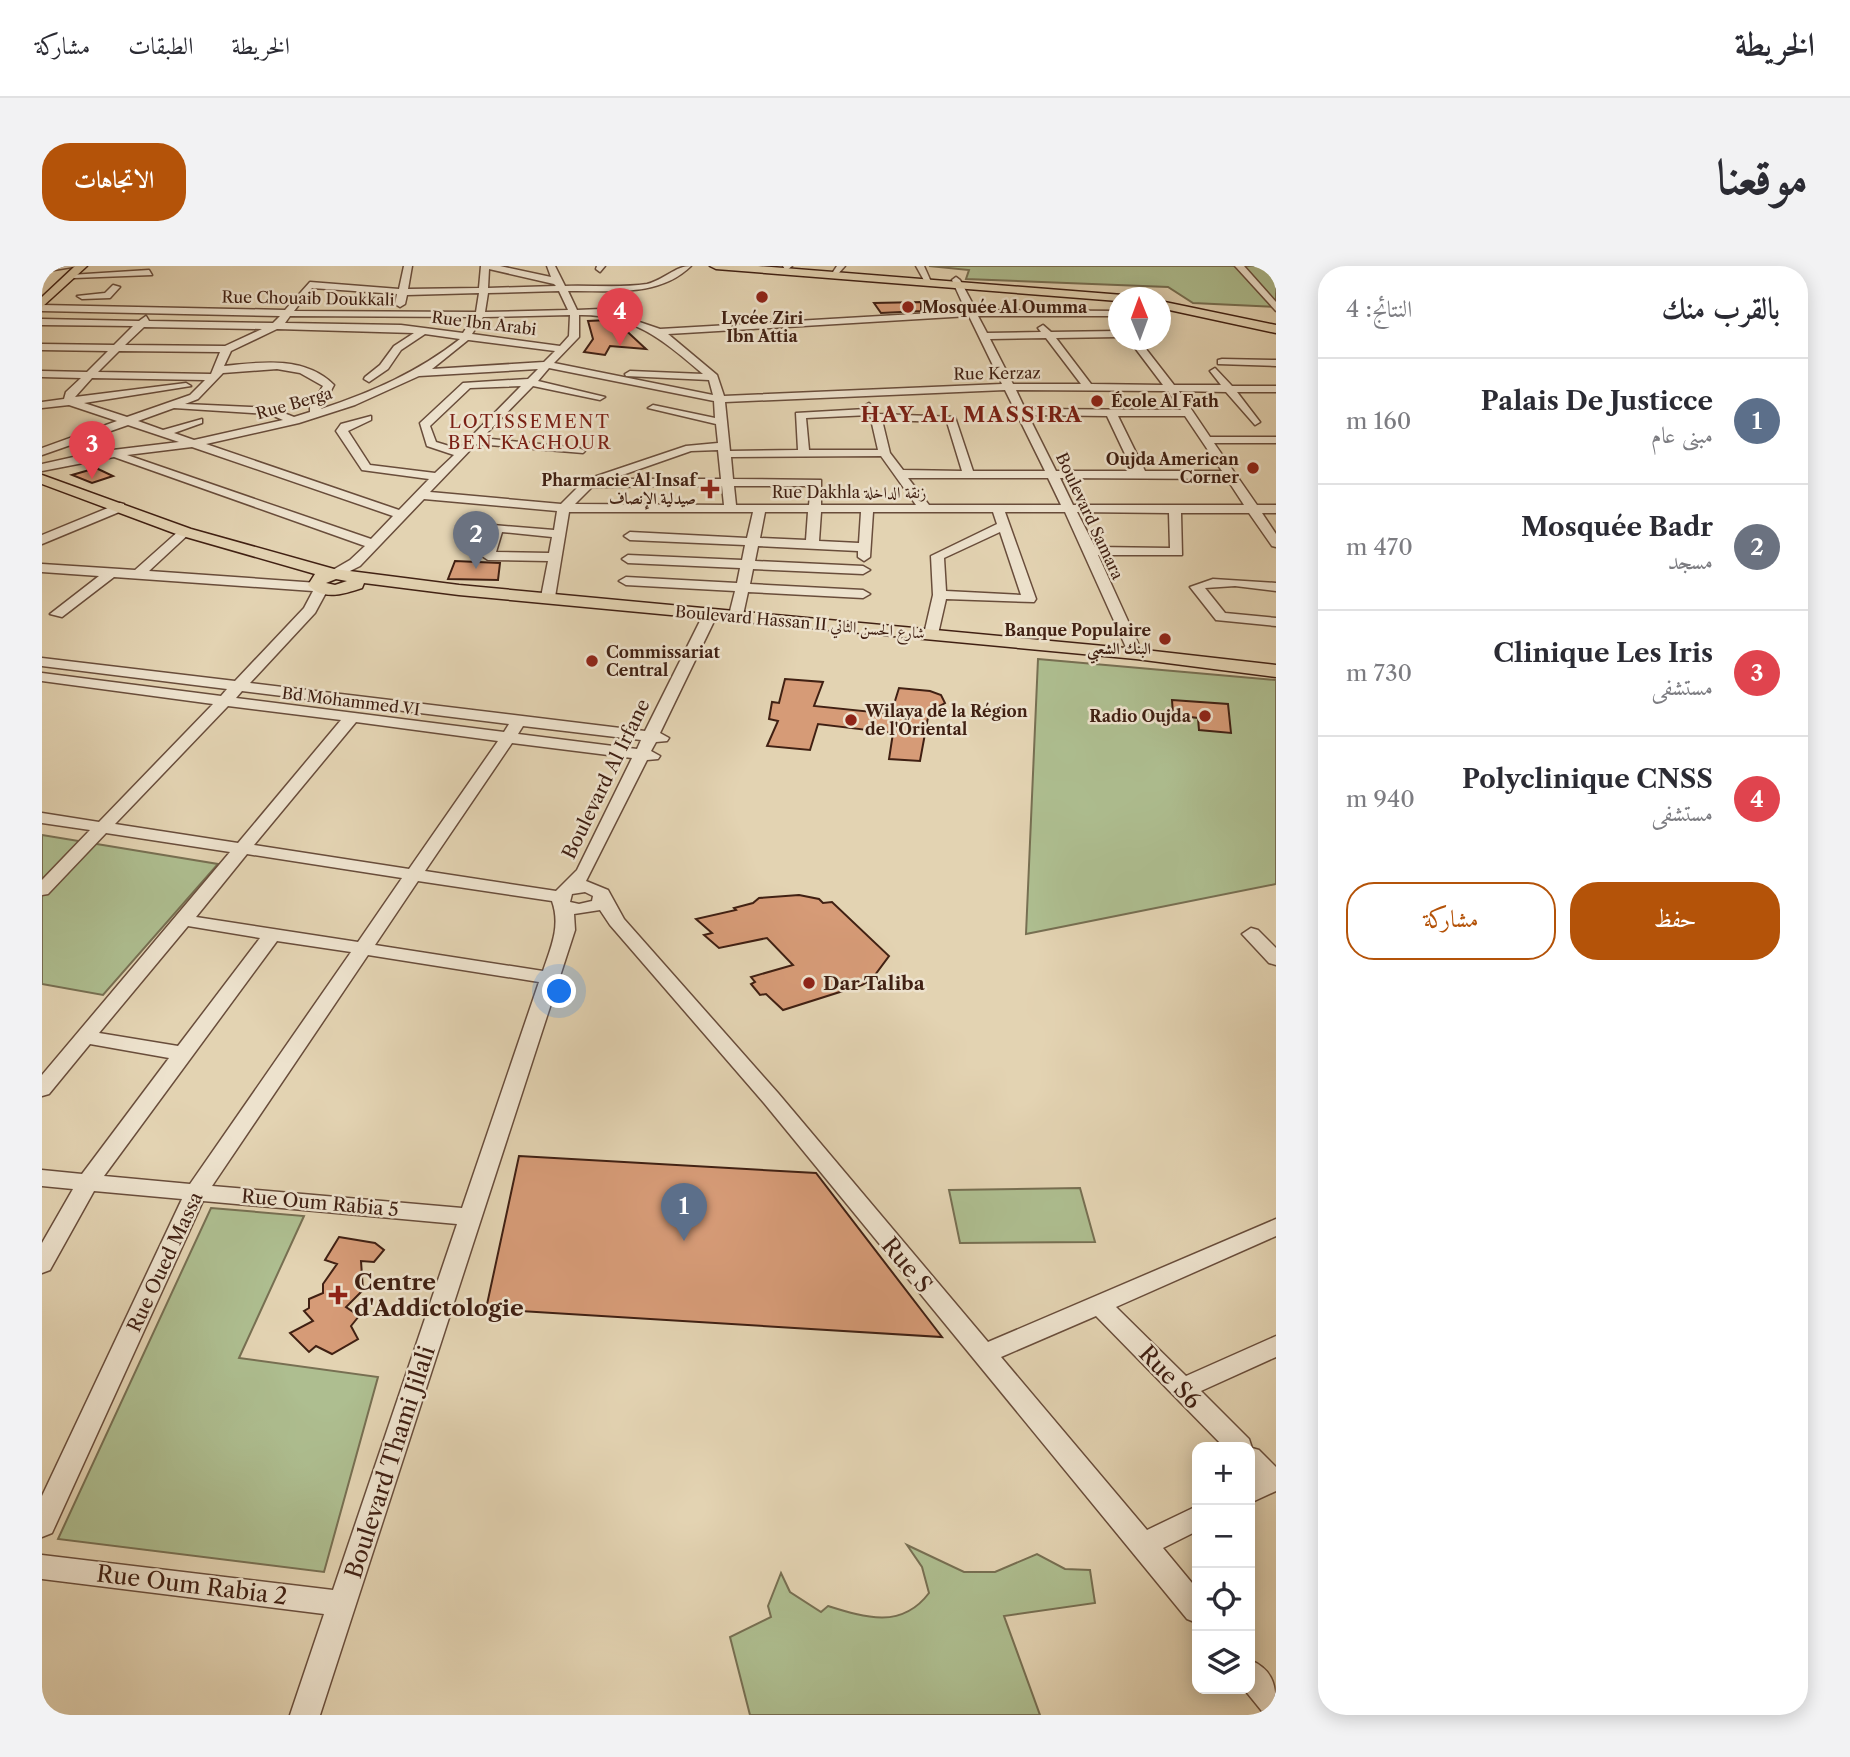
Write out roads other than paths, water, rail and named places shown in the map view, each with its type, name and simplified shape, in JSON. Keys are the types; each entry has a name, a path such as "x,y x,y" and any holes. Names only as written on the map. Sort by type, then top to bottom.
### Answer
{"main road":[{"path":"716,266 1108,294"},
{"path":"757,266 839,269 928,280"},
{"path":"46,299 76,269"},
{"path":"1171,304 1276,327"},
{"path":"42,479 185,532 335,580"},
{"name":"Boulevard Hassan II شارع الحسن الثاني","path":"335,580 548,597 1276,666"},
{"name":"Boulevard Hassan II شارع الحسن الثاني","path":"1195,660 1276,671"}],"street":[{"path":"380,328 393,315 408,266"},
{"path":"480,314 487,266 558,285"},
{"path":"42,890 310,610 323,605 335,580 475,442 576,334 573,312 551,266"},
{"path":"42,347 227,349 275,326 310,285 402,292 558,285 653,286 665,282 687,266"},
{"path":"920,266 928,280"},
{"path":"1239,266 1276,308"},
{"path":"43,267 149,273"},
{"name":"Boulevard Samara","path":"957,282 1070,509 1136,654"},
{"path":"76,296 107,296 116,287"},
{"path":"1102,293 1108,302"},
{"path":"46,299 63,296"},
{"path":"203,311 212,302"},
{"path":"255,312 262,303"},
{"path":"1024,303 1088,387"},
{"name":"Rue Chouaib Doukkali","path":"42,308 409,316 611,313 659,332"},
{"path":"69,401 68,396 154,310"},
{"path":"659,332 972,313 1108,315"},
{"name":"Rue Berga","path":"42,468 60,462 190,444 295,421 365,398 414,375 464,337 480,314"},
{"path":"401,328 409,316"},
{"name":"Rue Ibn Arabi","path":"42,322 401,328 563,349"},
{"path":"414,375 374,376 397,348 423,331"},
{"path":"659,332 713,377 718,399 730,508"},
{"path":"985,336 1108,334"},
{"path":"42,453 173,407 198,395 214,377 227,349"},
{"path":"1142,350 1171,388 1276,543"},
{"path":"1255,422 1229,389 1219,367 1276,363"},
{"path":"42,405 141,392 273,365 303,369 329,386 315,407 316,414"},
{"name":"Rue Kerzaz","path":"414,375 548,365 718,399 1010,387 1276,390"},
{"path":"620,380 638,373 713,377"},
{"path":"43,375 214,377"},
{"path":"463,454 431,444 424,425 467,385 530,382 600,397"},
{"path":"141,392 173,407 271,411 295,421"},
{"path":"674,392 653,408 720,422"},
{"path":"860,393 875,414 884,453 925,508"},
{"path":"69,401 402,515"},
{"path":"1022,412 1188,413"},
{"path":"1111,413 1141,475"},
{"path":"804,454 800,415 875,414 951,419 969,475"},
{"path":"368,418 345,426 342,431 366,468 438,477"},
{"path":"161,434 198,421"},
{"path":"1206,440 1276,440"},
{"path":"475,442 579,451"},
{"path":"548,597 564,508 589,483 695,446 804,454 884,453"},
{"path":"42,453 60,462"},
{"path":"116,455 373,544"},
{"path":"902,474 1230,475"},
{"path":"589,483 816,482 812,544"},
{"name":"Rue Dakhla زنقة الداخلة","path":"422,495 564,508 1276,509"},
{"path":"42,540 120,508"},
{"path":"623,605 632,508"},
{"path":"724,614 743,587 760,508"},
{"path":"626,581 743,587 863,599 867,508"},
{"path":"940,595 1029,599 997,508"},
{"path":"1090,551 1177,552 1175,509"},
{"path":"931,634 940,595 937,556 1004,526"},
{"path":"555,557 488,556 497,528 558,534"},
{"path":"139,574 185,532"},
{"path":"630,536 864,547"},
{"path":"628,559 863,570"},
{"path":"42,568 269,584 335,580"},
{"path":"57,614 112,572"},
{"path":"1276,587 1218,583 1202,583 1197,587 1220,617 1276,622"},
{"name":"Boulevard Al Irfane","path":"572,907 585,871 724,614"},
{"name":"Bd Mohammed VI","path":"42,662 656,738"},
{"name":"Bd Mohammed VI","path":"42,677 647,756"},
{"path":"42,1089 353,716"},
{"path":"366,947 519,721"},
{"name":"Boulevard Al Irfane","path":"598,893 595,872 647,756"},
{"path":"42,818 413,876 572,907 616,920"},
{"path":"572,907 598,893"},
{"path":"572,907 596,907 598,893"},
{"name":"Rue S","path":"598,893 616,920 771,1098 982,1355 1192,1604"},
{"name":"Boulevard Thami Jilali","path":"305,1715 472,1217 572,907"},
{"path":"182,920 550,978"},
{"path":"42,1264 88,1182 273,933"},
{"path":"1251,934 1276,960"},
{"name":"Rue Oued Massa","path":"42,1525 196,1192 366,947"},
{"path":"85,1037 184,1054"},
{"name":"Rue Oum Rabia 5","path":"42,1178 472,1217"},
{"path":"982,1355 1101,1306 1276,1227"},
{"name":"Rue S6","path":"1101,1306 1235,1442"},
{"path":"1182,1389 1276,1346"},
{"path":"1255,1466 1266,1484"},
{"path":"1143,1545 1192,1520"},
{"name":"Rue Oum Rabia 2","path":"42,1567 343,1604"},
{"path":"1255,1680 1276,1706"}],"place":[{"name":"Lycée Ziri Ibn Attia","path":"762,297"},
{"name":"Mosquée Al Oumma","path":"908,307"},
{"name":"Polyclinique CNSS","path":"620,346"},
{"name":"École Al Fath","path":"1097,401"},
{"name":"Oujda American Corner","path":"1253,468"},
{"name":"Clinique Les Iris","path":"92,479"},
{"name":"Pharmacie Al Insaf صيدلية الإنصاف","path":"710,489"},
{"name":"Mosquée Badr","path":"476,569"},
{"name":"Banque Populaire البنك الشعبي","path":"1165,639"},
{"name":"Commissariat Central","path":"592,661"},
{"name":"Radio Oujda","path":"1205,716"},
{"name":"Wilaya de la Région de l'Oriental","path":"851,720"},
{"name":"Dar Taliba","path":"809,983"},
{"name":"Palais De Justicce","path":"684,1241"},
{"name":"Centre d'Addictologie","path":"338,1295"}],"district":[{"name":"HAY AL MASSIRA","path":"972,414"},
{"name":"LOTISSEMENT BEN KACHOUR","path":"530,432"}]}
